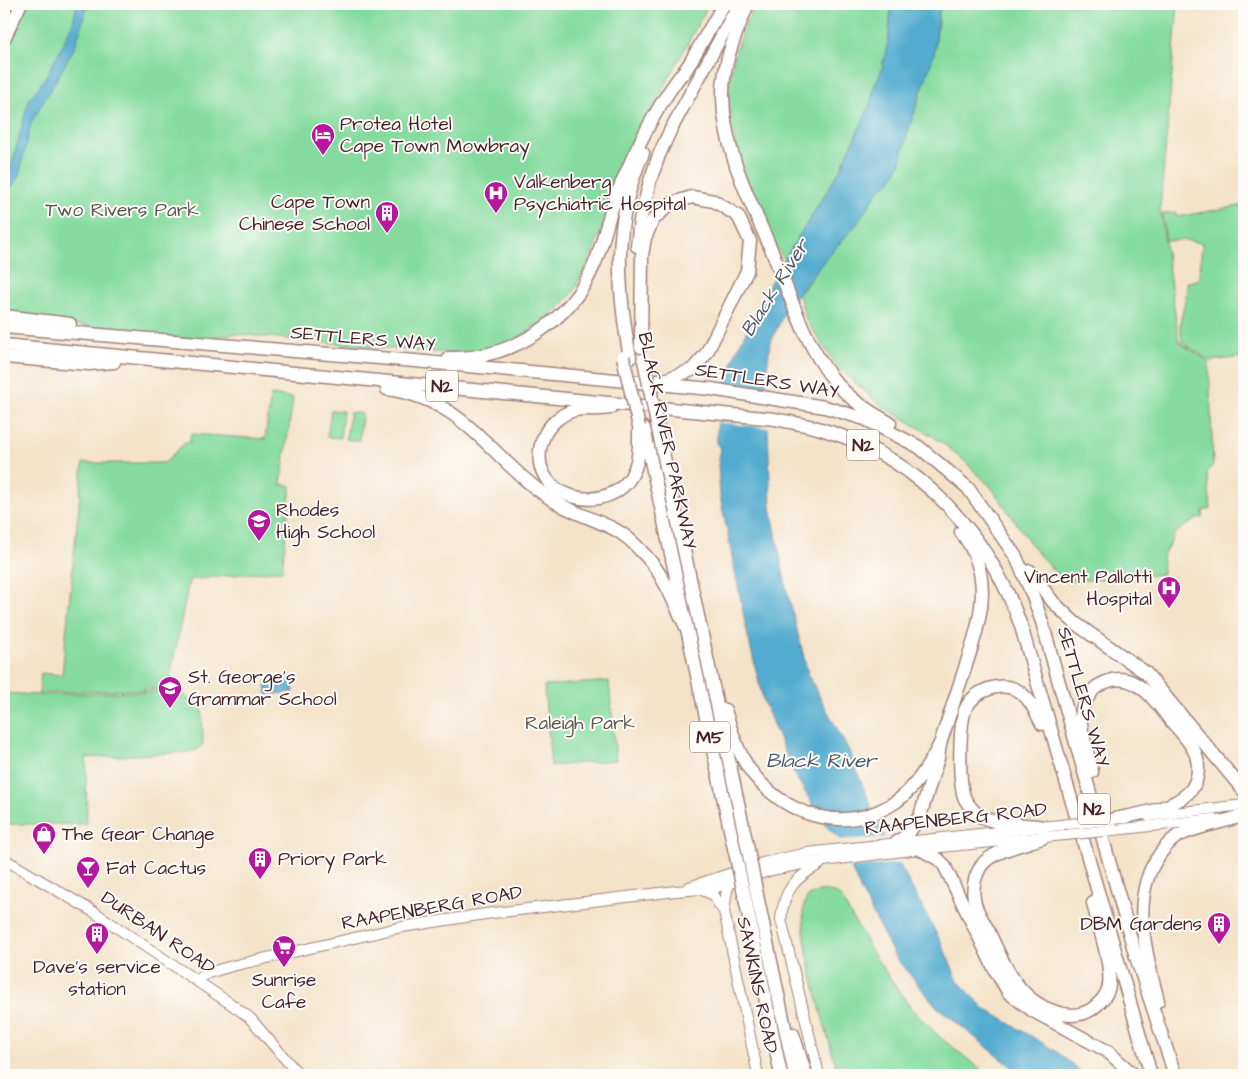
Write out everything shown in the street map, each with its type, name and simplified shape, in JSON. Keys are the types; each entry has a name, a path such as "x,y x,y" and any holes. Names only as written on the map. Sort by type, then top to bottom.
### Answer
{"highway":[{"name":"BLACK RIVER PARKWAY","path":"724,4 688,66 642,156 628,196 620,241 619,278 626,358 734,848 752,902"},
{"name":"BLACK RIVER PARKWAY","path":"739,4 670,131 659,155 640,221 635,262 635,303 641,347 747,845 752,902"},
{"path":"748,4 731,44 725,70 723,97 725,126 735,162 802,325 820,362 834,381 854,400 876,416 901,429 919,447"},
{"path":"415,362 430,357 463,358 498,351 525,341 550,324 573,302 594,265 614,201 629,166 672,85 688,66"},
{"path":"616,381 667,379 692,370 706,354 747,271 750,241 738,216 714,201 692,197 670,204 653,220 645,238 642,255 641,347"},
{"path":"4,316 95,328 174,342"},
{"name":"SETTLERS WAY","path":"4,327 415,362 711,390 825,407 865,419 919,447 968,488 1009,545 1028,583 1042,622 1136,957 1175,1075"},
{"name":"SETTLERS WAY","path":"4,345 776,418 828,431 865,446 900,466 938,496 962,520 993,563 1005,587 1021,626 1151,1075"},
{"path":"4,356 89,364 151,359"},
{"path":"315,374 371,387 403,391 434,402 461,419 522,479 552,500 618,531 642,552 660,573 686,626"},
{"path":"632,404 605,409 571,411 557,419 546,431 540,445 540,462 546,476 554,487 570,497 591,499 611,494 627,482 635,469 639,455 642,427"},
{"path":"896,846 908,834 920,816 938,758 940,744 978,628 982,608 983,590 981,574 970,543 938,496"},
{"path":"1009,545 1015,546 1036,581 1053,602 1075,623 1146,673 1244,791"},
{"path":"701,632 733,735 749,769 770,793 790,807 807,814 831,819 864,816 887,807 898,800 917,782 940,744"},
{"path":"1108,860 1102,812 1080,723 1083,704 1094,688 1108,681 1120,679 1133,682 1146,690 1189,742 1196,754 1198,773 1195,783 1189,792 1177,803 1119,821"},
{"path":"1043,832 986,818 980,815 965,798 961,780 962,724 965,709 973,697 988,688 1007,687 1020,692 1036,709 1057,753"},
{"path":"1166,1051 1161,1010 1144,938 1143,902 1149,871 1160,853 1178,836 1243,812"},
{"path":"1043,832 999,851 985,861 976,874 974,900 1007,972 1021,991 1055,1012 1072,1016 1087,1013 1101,1003 1109,986 1109,968 1089,889 1088,856"},
{"path":"920,849 938,859 944,866 995,970 1009,993 1033,1012 1107,1051 1134,1075"},
{"name":"M5","path":"752,902 770,957 795,1075"},
{"name":"M5","path":"752,902 781,1075"},
{"path":"770,957 806,1075"}],"main road":[{"path":"4,40 21,4"},
{"name":"RAAPENBERG ROAD","path":"896,846 920,849 1119,821 1243,812"},
{"name":"RAAPENBERG ROAD","path":"1060,830 1119,821"},
{"name":"RAAPENBERG ROAD","path":"676,891 786,858 842,854 896,846 1043,832"},
{"name":"RAAPENBERG ROAD","path":"197,980 208,973 232,966 402,927 485,914 676,891 702,890 730,884 788,866 826,861 842,854"},
{"name":"DURBAN ROAD","path":"4,859 94,912 197,980 250,1018 299,1075"},
{"path":"819,1075 782,919 784,900 791,886 804,874 826,861"},
{"name":"SAWKINS ROAD","path":"734,873 727,890 724,911 758,1075"},
{"path":"702,890 714,895 724,911"}],"green space":[{"name":"Two Rivers Park","path":"21,4 709,4 630,150 592,255 572,294 554,313 519,338 486,349 452,353 235,334 174,341 95,327 4,316 4,40"},
{"path":"755,4 891,4 889,36 882,69 869,107 841,168 785,259 776,249 754,199 737,150 732,126 729,100 731,74 737,46"},
{"path":"940,4 1178,4 1160,209 1179,342 1209,362 1213,465 1207,472 1211,509 1203,511 1203,518 1197,519 1176,532 1162,558 1163,574 1064,582 1035,550 991,487 958,455 931,435 882,406 838,368 806,320 799,295 822,263 871,203 880,188 890,182 900,165 907,134 934,54"},
{"path":"1244,205 1244,357 1210,361 1182,342 1180,324 1187,282 1199,280 1202,243 1184,240 1166,241 1162,214 1176,212 1176,217"},
{"path":"271,395 293,398 281,484 291,486 282,570 189,580 168,689 39,693 41,673 62,675 83,463 164,463 186,442 190,442 191,434 265,439"},
{"path":"331,410 343,411 340,438 327,437"},
{"path":"350,412 362,414 359,441 346,439"},
{"name":"Raleigh Park","path":"609,681 616,760 551,766 544,686"},
{"path":"168,691 185,695 188,699 202,706 203,743 199,748 189,752 86,758 87,824 4,824 4,693 39,695"},
{"path":"826,891 839,895 876,958 910,1007 941,1038 988,1075 838,1075 814,983 804,929 804,909 808,897 815,893"}],"water":[{"path":"77,4 88,4 75,47 31,123 19,176 4,197 4,180 10,171 29,99 44,80 60,51 73,22"},
{"name":"Black River","path":"891,4 940,4 934,54 907,134 900,165 890,182 880,188 857,224 822,263 785,311 770,344 766,379 771,507 786,587 809,677 849,751 879,826 941,942 958,981 984,1008 1056,1051 1085,1075 1022,1075 937,1007 895,957 859,887 839,838 825,825 793,772 763,700 747,632 720,496 718,465 721,447 717,445 717,427 723,390 736,352 770,283 841,168 869,107 882,69 889,36"},
{"path":"293,679 294,692 267,695 266,683"}],"pier":[{"path":"722,386 769,391 770,428 715,422"},
{"path":"888,837 901,863 849,868 838,840"}],"place":[{"name":"Protea Hotel Cape Town Mowbray","path":"323,156"},
{"name":"Valkenberg Psychiatric Hospital","path":"496,214"},
{"name":"Cape Town Chinese School","path":"387,234"},
{"name":"Rhodes High School","path":"259,542"},
{"name":"Vincent Pallotti Hospital","path":"1169,609"},
{"name":"St. George's Grammar School","path":"170,709"},
{"name":"The Gear Change","path":"44,855"},
{"name":"Priory Park","path":"260,880"},
{"name":"Fat Cactus","path":"88,889"},
{"name":"DBM Gardens","path":"1219,945"},
{"name":"Dave's service station","path":"97,955"},
{"name":"Sunrise Cafe","path":"284,968"}]}
